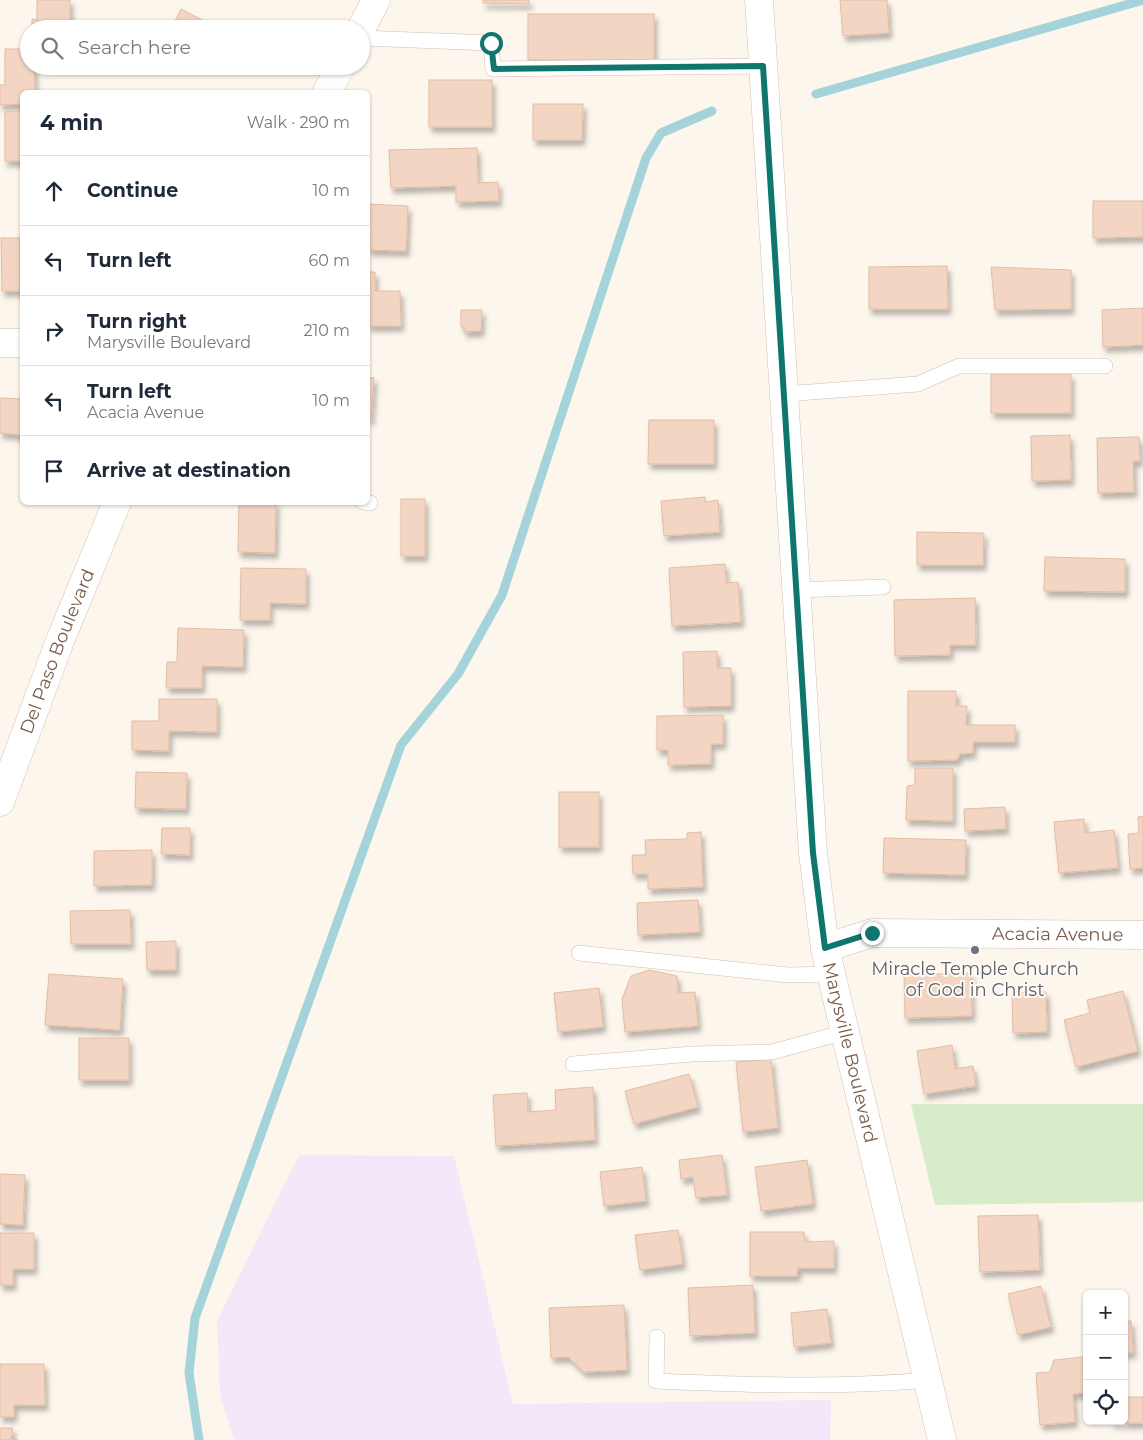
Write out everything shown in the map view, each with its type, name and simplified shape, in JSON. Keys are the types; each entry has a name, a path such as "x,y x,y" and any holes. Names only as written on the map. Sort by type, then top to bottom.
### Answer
{"main road":[{"path":"366,20 376,0"},
{"name":"Marysville Boulevard","path":"759,0 813,853 828,961 942,1440"},
{"path":"327,90 336,75"},
{"path":"0,343 20,343"},
{"name":"Del Paso Boulevard","path":"0,802 60,641 116,505"},
{"name":"Acacia Avenue","path":"828,961 872,933 1143,935"}],"lane":[{"path":"370,38 491,43 494,69 763,66"},
{"path":"784,394 918,384 959,366 1105,366"},
{"path":"796,590 883,587"},
{"path":"579,953 627,957 684,966 788,975 828,961"},
{"path":"573,1064 692,1054 772,1052 845,1032"},
{"path":"657,1337 656,1381 750,1385 884,1384 928,1380"}],"shaded area":[{"path":"299,1155 454,1156 513,1404 831,1400 830,1440 234,1440 220,1395 217,1321"}],"green space":[{"path":"911,1104 1143,1104 1143,1202 935,1205"}],"building":[{"path":"37,0 70,0 70,20 37,20"},
{"path":"483,0 529,0 529,4 483,3"},
{"path":"840,0 887,0 889,33 843,36"},
{"path":"181,9 202,20 176,20"},
{"path":"528,14 654,14 654,60 528,60"},
{"path":"5,49 20,49 20,75 34,75 35,90 20,90 20,104 0,105 0,85 5,85"},
{"path":"429,80 492,80 492,127 429,127"},
{"path":"533,104 583,104 582,140 533,140"},
{"path":"5,111 20,111 20,161 5,161"},
{"path":"477,148 478,183 498,182 499,201 456,202 456,186 391,188 389,150"},
{"path":"1093,201 1143,201 1143,237 1093,238"},
{"path":"370,204 408,206 406,251 370,250"},
{"path":"1,238 20,238 20,291 2,291"},
{"path":"947,266 948,309 869,309 869,267"},
{"path":"991,267 1071,270 1071,309 995,310"},
{"path":"370,272 375,272 375,291 400,291 401,326 370,326"},
{"path":"1143,308 1143,345 1103,347 1102,310"},
{"path":"461,310 482,310 481,331 464,332 464,327 461,327"},
{"path":"991,374 1071,374 1071,413 991,413"},
{"path":"370,377 374,378 370,420"},
{"path":"0,398 20,399 20,435 0,433"},
{"path":"649,420 714,420 714,464 648,464"},
{"path":"1070,435 1071,480 1032,481 1031,436"},
{"path":"1139,437 1140,461 1133,461 1134,492 1098,493 1097,438"},
{"path":"705,497 705,502 718,500 720,532 664,536 661,501"},
{"path":"401,499 425,499 425,556 401,556"},
{"path":"239,505 276,505 275,553 238,552"},
{"path":"917,532 984,533 983,565 917,565"},
{"path":"1045,557 1125,559 1125,592 1044,591"},
{"path":"725,564 726,583 738,582 741,622 672,626 669,568"},
{"path":"241,568 306,569 306,604 270,603 270,620 240,620"},
{"path":"975,598 976,645 950,645 950,655 895,656 894,600"},
{"path":"178,628 244,630 243,667 202,666 202,688 166,688 167,662 177,662"},
{"path":"717,651 717,668 731,668 731,706 684,707 683,652"},
{"path":"908,691 956,691 956,706 967,706 966,725 1015,725 1015,742 973,742 973,753 960,754 957,760 908,761"},
{"path":"159,699 217,699 217,732 169,731 169,751 132,750 132,721 159,721"},
{"path":"723,715 723,744 711,744 711,764 668,765 668,750 657,750 657,716"},
{"path":"915,768 953,768 953,821 906,820 907,786 915,785"},
{"path":"136,772 187,773 186,809 135,808"},
{"path":"559,792 599,792 599,847 559,847"},
{"path":"1005,807 1006,829 965,831 964,809"},
{"path":"1143,816 1143,868 1130,869 1128,834 1139,833 1138,817"},
{"path":"1084,819 1085,833 1114,830 1118,868 1059,873 1054,822"},
{"path":"162,828 190,828 190,855 161,854"},
{"path":"701,832 703,887 648,889 648,874 633,874 632,855 646,855 645,840 687,839 687,833"},
{"path":"884,838 966,840 965,875 883,873"},
{"path":"152,850 152,885 94,886 94,851"},
{"path":"698,900 700,932 638,935 637,903"},
{"path":"130,910 131,944 71,944 70,911"},
{"path":"176,941 176,970 147,970 146,942"},
{"path":"649,970 677,976 678,993 695,992 698,1026 625,1032 622,999 631,976"},
{"path":"971,973 972,1016 905,1018 904,975"},
{"path":"49,974 123,979 120,1030 45,1025"},
{"path":"599,988 603,1027 558,1032 554,993"},
{"path":"1123,991 1138,1051 1076,1067 1064,1020 1090,1013 1087,1000"},
{"path":"1046,992 1047,1032 1013,1033 1012,993"},
{"path":"79,1038 129,1038 129,1080 79,1080"},
{"path":"952,1045 955,1069 973,1066 976,1086 924,1094 917,1051"},
{"path":"771,1059 778,1128 743,1132 736,1062"},
{"path":"689,1074 698,1107 634,1124 625,1091"},
{"path":"593,1087 595,1140 496,1146 493,1095 527,1093 528,1112 556,1110 555,1090"},
{"path":"722,1155 727,1195 696,1198 693,1177 681,1179 679,1160"},
{"path":"807,1160 813,1204 761,1211 755,1167"},
{"path":"642,1167 646,1201 604,1206 600,1172"},
{"path":"0,1174 25,1175 23,1225 0,1224"},
{"path":"1038,1215 1040,1270 980,1272 978,1216"},
{"path":"678,1230 683,1264 640,1270 635,1235"},
{"path":"750,1232 804,1232 805,1242 834,1241 834,1268 798,1268 797,1276 750,1276"},
{"path":"0,1233 34,1233 34,1269 13,1269 13,1285 0,1285"},
{"path":"753,1285 755,1333 690,1336 688,1288"},
{"path":"1041,1286 1051,1327 1018,1335 1008,1294"},
{"path":"624,1305 627,1370 584,1372 568,1357 551,1358 549,1308"},
{"path":"827,1309 831,1343 794,1347 791,1313"},
{"path":"1128,1321 1131,1321 1133,1353 1128,1353"},
{"path":"1083,1357 1083,1393 1073,1394 1075,1422 1040,1425 1036,1373 1050,1372 1054,1360"},
{"path":"0,1364 44,1364 45,1405 14,1405 14,1417 0,1417"},
{"path":"1128,1397 1143,1397 1143,1423 1128,1423"},
{"path":"0,1428 13,1428 11,1439 18,1440 0,1440"}],"waterway":[{"path":"816,94 1143,0"},
{"path":"199,1440 189,1373 195,1318 401,745 458,674 502,595 646,158 661,133 712,111"}],"place":[{"name":"Miracle Temple Church of God in Christ","path":"975,950"}],"route":[{"path":"491,43 494,69 763,66 813,853 825,948 872,933"}]}
